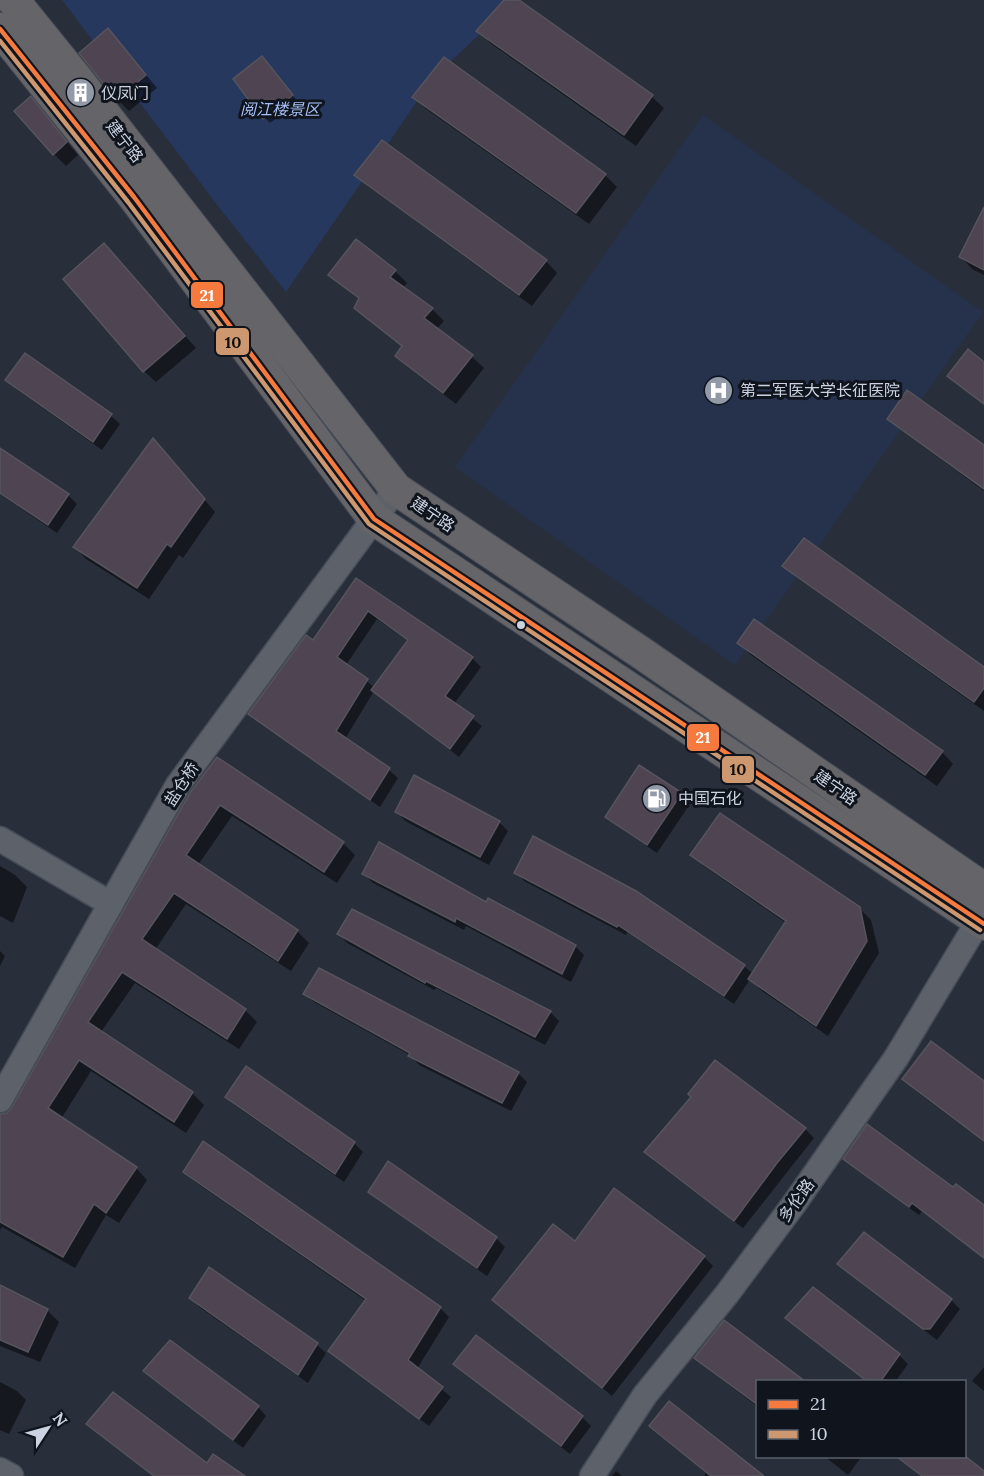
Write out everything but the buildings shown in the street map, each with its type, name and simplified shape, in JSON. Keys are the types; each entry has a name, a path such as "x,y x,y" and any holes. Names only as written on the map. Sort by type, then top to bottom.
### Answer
{"main road":[{"name":"建宁路","path":"13,0 396,489 640,652 984,889"},
{"name":"建宁路","path":"0,28 134,197 374,519 982,919"}],"street":[{"name":"盐仓桥","path":"0,1100 178,785 396,489"},
{"path":"0,838 111,904"},
{"name":"多伦路","path":"592,1476 645,1395 727,1294 896,1058 982,919"},
{"path":"0,1470 11,1476"}],"shaded area":[{"name":"第二军医大学长征医院","path":"703,115 983,312 735,665 455,467"}],"green space":[{"name":"阅江楼景区","path":"62,0 516,0 433,78 286,292"}],"transit line":[{"name":"21","path":"0,29 134,197 374,519 984,924"},
{"name":"10","path":"0,41 128,202 369,524 980,930"}],"place":[{"name":"仪凤门","path":"80,93"},
{"name":"第二军医大学长征医院","path":"719,390"},
{"name":"中国石化","path":"657,798"}]}
